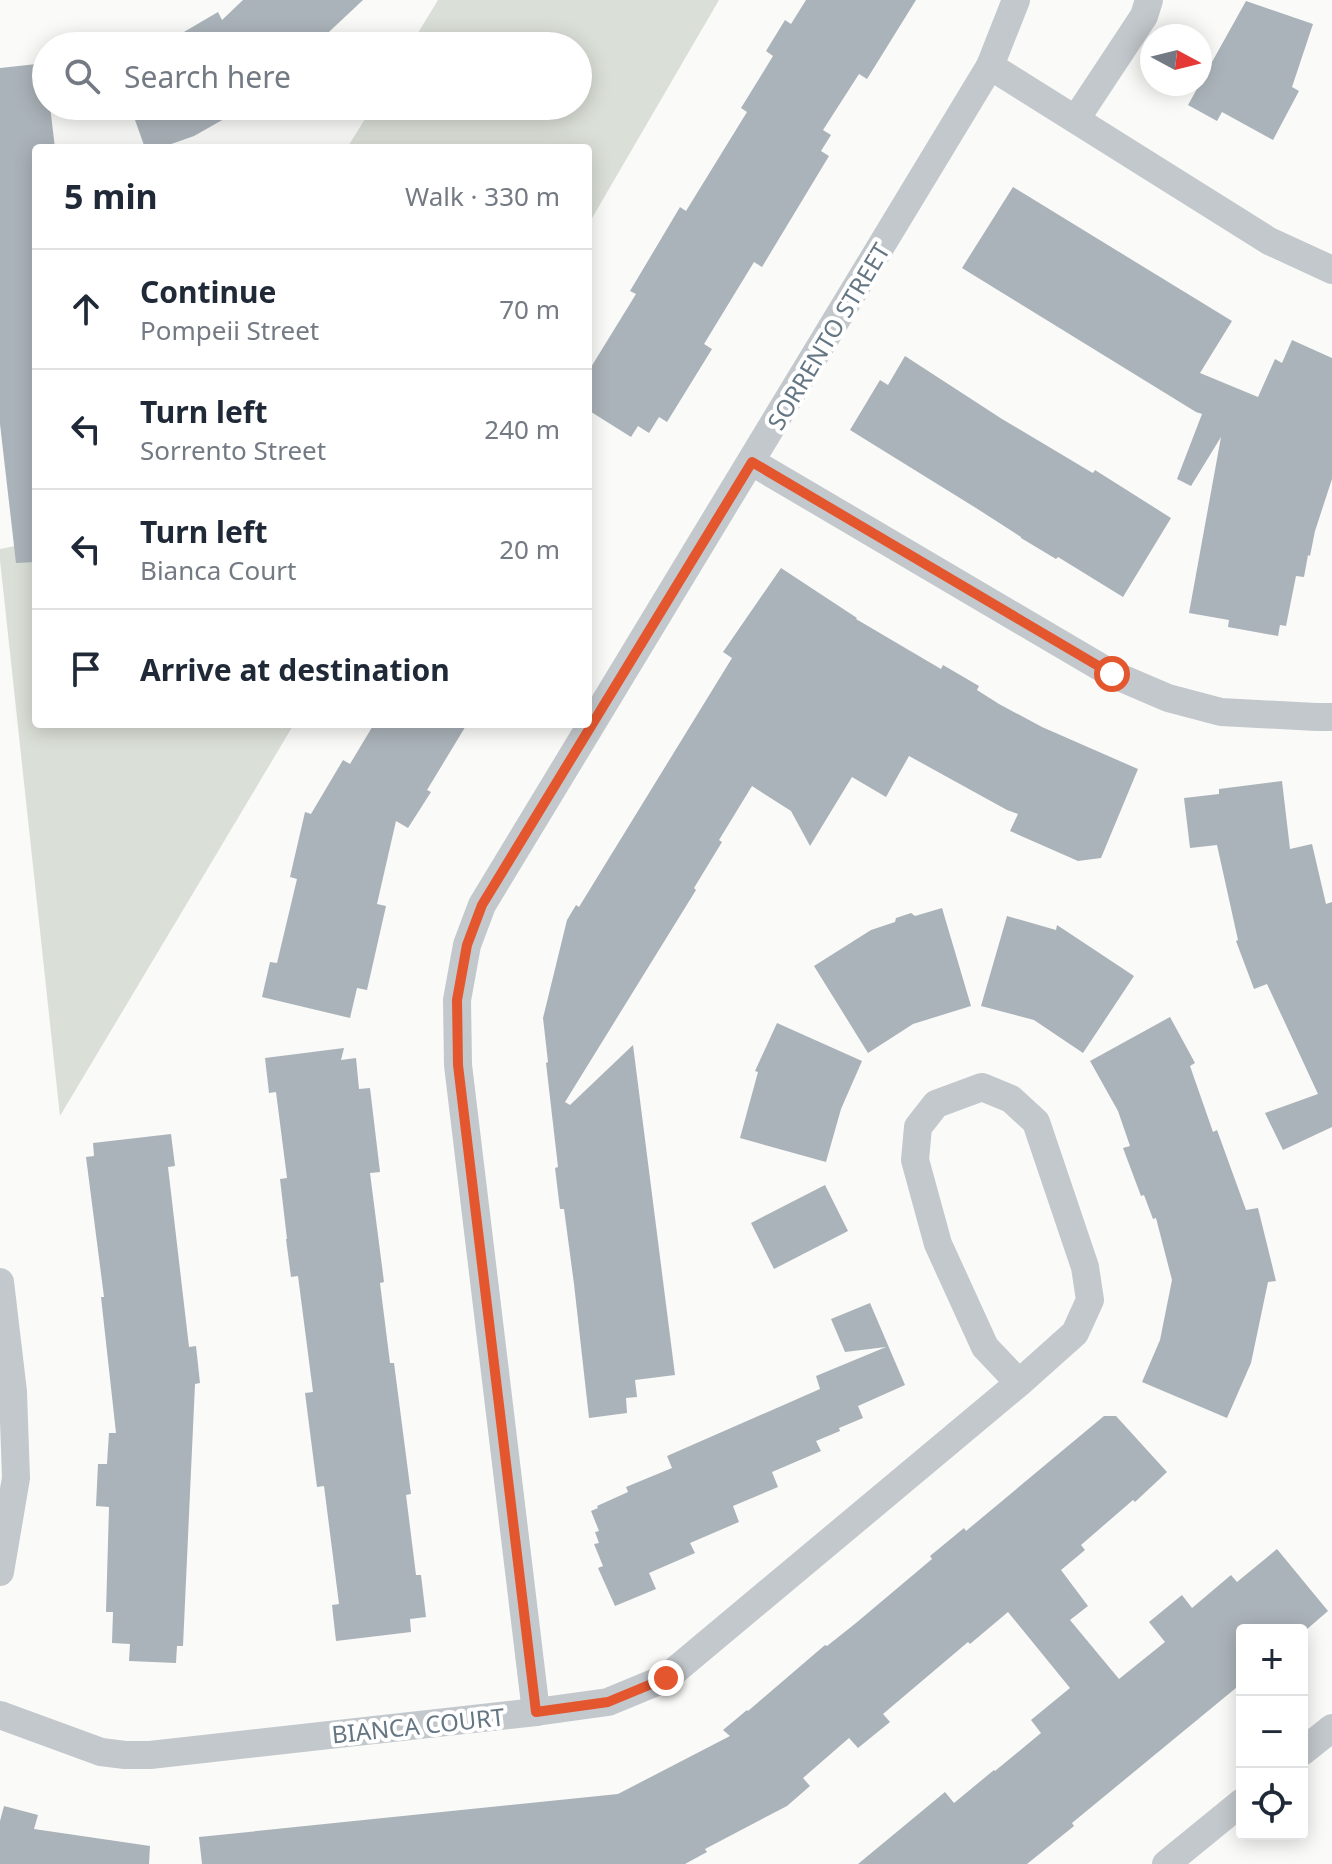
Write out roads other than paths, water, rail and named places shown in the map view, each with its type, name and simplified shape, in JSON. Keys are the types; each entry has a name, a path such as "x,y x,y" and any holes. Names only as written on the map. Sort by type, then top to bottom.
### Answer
{"street":[{"name":"SORRENTO STREET","path":"592,725 990,66 1016,0"},
{"path":"1076,119 1144,16 1149,0"},
{"path":"990,66 1269,241 1332,270"},
{"path":"752,462 1112,674 1168,698 1221,712 1332,717"},
{"name":"SORRENTO STREET","path":"536,1712 458,1065 457,1000 467,945 482,905 590,728"},
{"name":"BIANCA COURT","path":"0,1715 101,1752 150,1755 608,1702 666,1678 1019,1383 1075,1333 1090,1300 1085,1267 1036,1122 1011,1099 982,1087 936,1104 918,1127 915,1160 938,1244 985,1347 1019,1383"},
{"path":"0,1282 13,1392 16,1478 0,1572"},
{"path":"1308,1747 1332,1728"},
{"path":"1166,1864 1236,1807"}]}
